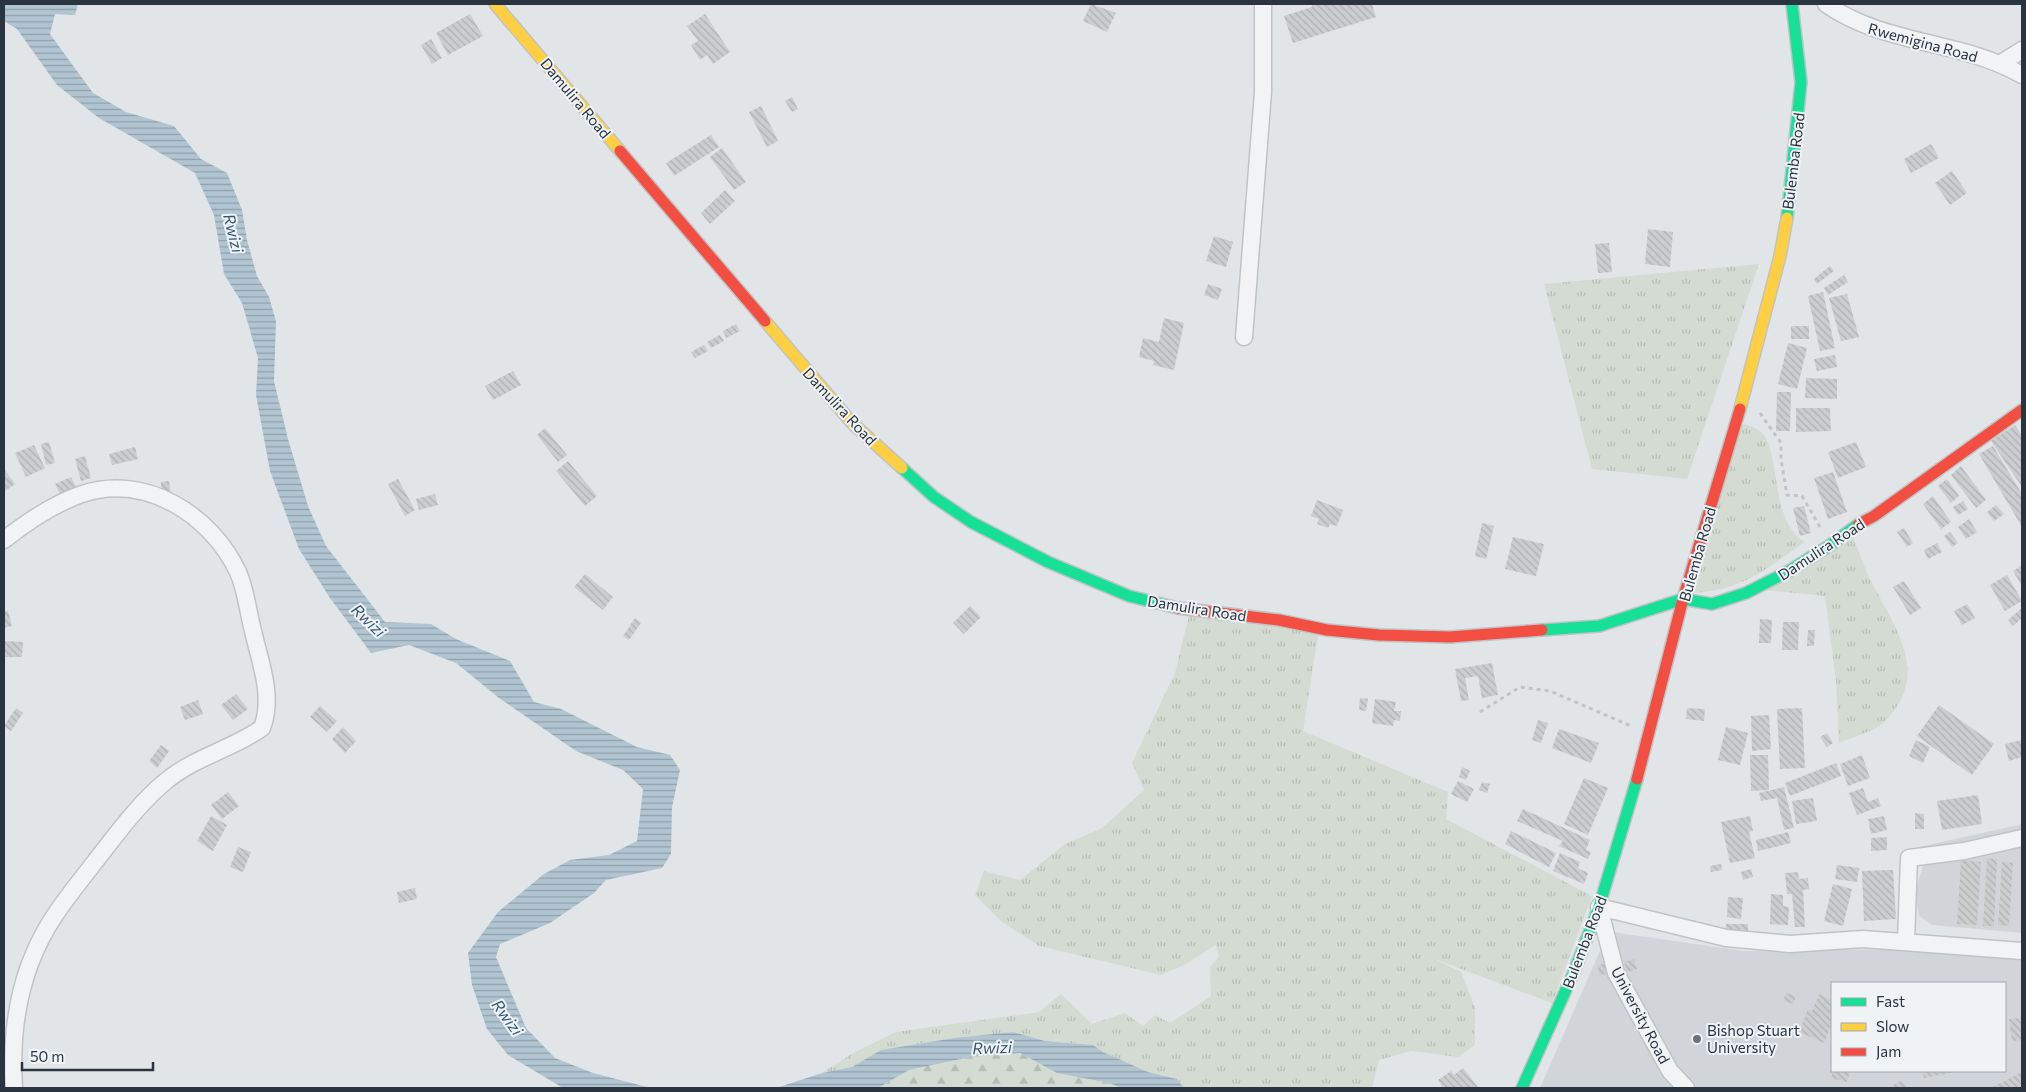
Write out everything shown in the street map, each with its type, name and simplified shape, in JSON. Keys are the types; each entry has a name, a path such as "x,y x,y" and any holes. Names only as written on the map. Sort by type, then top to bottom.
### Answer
{"street":[{"name":"Damulira Road","path":"495,4 852,422 934,497 1013,546 1129,596 1178,608 1279,620 1327,630 1379,635 1450,637 1599,626 1683,599 1712,604 1746,593 1789,571 1829,546 1852,527 1874,516 2022,410"},
{"path":"1244,337 1263,92 1263,4"},
{"name":"Bulemba Road","path":"1522,1088 1573,974 1599,907 1650,734 1683,599 1744,396 1780,256 1791,192 1801,82 1792,4"},
{"name":"Rwemigina Road","path":"1826,4 1862,25 2001,63 2022,75"},
{"path":"2001,63 2022,50"},
{"path":"4,540 42,512 84,493 119,489 140,490 183,508 217,538 239,575 266,687 268,707 262,728 188,766 150,797 103,851 55,915 35,952 19,997 12,1045 14,1088"},
{"path":"1906,942 1909,858 1964,852 2022,838"},
{"path":"1599,907 1726,938 1790,944 1863,940 2022,951"},
{"name":"University Road","path":"1599,907 1619,979 1670,1071 1686,1088"}],"path":[{"path":"1744,396 1767,420 1781,443 1781,459 1787,495 1802,496 1814,514 1829,546"},
{"path":"1480,712 1520,687 1550,691 1650,734"}],"shaded area":[{"path":"2022,824 2022,933 1932,925 1919,916 1915,893 1923,865 1919,847"},
{"name":"Bishop Stuart University","path":"1612,932 1744,951 1908,949 2022,958 2022,1088 1540,1088 1599,953"}],"green space":[{"path":"1759,264 1687,479 1592,469 1544,284"},
{"path":"1735,421 1757,429 1767,440 1785,518 1793,532 1805,542 1751,578 1723,589 1688,593"},
{"path":"1851,534 1869,577 1899,635 1905,652 1908,670 1906,687 1898,704 1884,722 1869,731 1839,743 1836,681 1825,596 1765,590"},
{"path":"1189,615 1319,630 1303,731 1448,792 1446,819 1592,896 1552,1003 1432,958 1461,972 1475,1008 1475,1045 1458,1057 1411,1051 1379,1060 1372,1088 1184,1088 1177,1079 1148,1072 1103,1052 1093,1045 1045,1041 1013,1032 954,1038 881,1050 852,1067 822,1073 853,1053 896,1032 1039,1012 1061,994 1092,1024 1125,1013 1143,1026 1155,1015 1170,1023 1211,996 1210,967 1219,957 1216,945 1184,965 1161,975 1039,946 1002,922 975,895 984,871 1020,880 1065,844 1102,828 1144,790 1132,763 1175,673"},
{"path":"1020,1053 1057,1073 1109,1083 1122,1088 878,1088 909,1070 970,1057"}],"water":[{"name":"Rwizi","path":"4,4 78,4 75,15 55,14 50,34 93,93 126,112 174,126 201,159 227,173 242,210 247,240 257,276 269,297 276,321 274,381 288,439 308,506 326,546 385,622 431,624 456,639 510,661 534,702 561,709 637,747 670,755 680,770 672,807 671,854 662,868 606,880 594,893 550,923 500,944 496,957 526,1028 555,1058 593,1073 651,1088 563,1088 508,1055 487,1029 472,985 468,953 498,912 544,874 570,860 609,855 637,841 643,789 623,770 576,751 499,698 456,663 409,645 371,653 330,598 299,549 270,471 256,395 258,358 242,303 224,274 214,215 195,173 99,118 57,85 17,29 4,21"},
{"name":"Rwizi","path":"1013,1032 1045,1041 1093,1045 1103,1052 1148,1072 1177,1079 1184,1088 1122,1088 1109,1083 1057,1073 1020,1053 970,1057 909,1070 878,1088 776,1088 822,1073 852,1067 881,1050 954,1038"}],"building":[{"path":"1091,4 1116,13 1107,32 1083,21"},
{"path":"1312,4 1372,4 1376,17 1293,43 1284,16 1312,7"},
{"path":"470,14 483,36 448,55 436,33"},
{"path":"705,14 730,52 713,64 707,55 700,60 691,45 698,41 687,26"},
{"path":"431,39 442,58 432,64 421,45"},
{"path":"792,97 798,109 792,112 785,101"},
{"path":"761,106 778,141 767,147 749,112"},
{"path":"711,135 719,147 674,176 666,163"},
{"path":"1931,144 1939,158 1911,173 1904,159"},
{"path":"722,148 746,182 734,190 710,157"},
{"path":"1952,171 1967,193 1950,205 1935,183"},
{"path":"725,190 735,201 710,224 701,213"},
{"path":"1648,229 1673,232 1670,267 1645,264"},
{"path":"1214,236 1233,242 1226,267 1206,261"},
{"path":"1609,243 1612,272 1598,273 1595,244"},
{"path":"1830,266 1834,271 1817,284 1814,279"},
{"path":"1844,275 1848,282 1828,295 1824,288"},
{"path":"1208,284 1222,289 1218,300 1204,295"},
{"path":"1823,292 1835,348 1820,351 1808,296"},
{"path":"1847,294 1859,337 1841,341 1829,298"},
{"path":"1164,318 1184,323 1174,370 1153,365 1154,361 1139,357 1143,338 1159,342"},
{"path":"736,324 740,331 726,338 723,331"},
{"path":"1791,326 1809,326 1809,339 1791,339"},
{"path":"720,335 724,341 711,348 707,342"},
{"path":"1788,343 1807,348 1797,389 1778,384"},
{"path":"704,345 708,351 695,358 691,352"},
{"path":"1835,355 1837,367 1817,371 1814,359"},
{"path":"513,371 521,385 493,400 485,386"},
{"path":"1806,378 1837,379 1837,399 1805,398"},
{"path":"1777,392 1791,392 1790,431 1776,431"},
{"path":"1796,408 1830,408 1831,431 1796,432"},
{"path":"2015,425 2022,436 2022,487 1991,441"},
{"path":"545,428 567,455 558,462 537,435"},
{"path":"49,442 55,463 46,465 41,444"},
{"path":"1856,442 1866,467 1838,478 1828,452"},
{"path":"34,445 45,468 26,477 15,453"},
{"path":"1993,446 2022,494 2022,527 1979,454"},
{"path":"135,447 138,459 112,465 109,454"},
{"path":"85,456 91,478 81,481 75,459"},
{"path":"568,461 597,496 585,506 556,471"},
{"path":"1961,466 1986,500 1976,508 1951,475"},
{"path":"4,469 15,484 5,491 4,489"},
{"path":"1833,472 1847,512 1828,519 1814,478"},
{"path":"71,477 76,487 60,494 55,484"},
{"path":"398,479 415,510 405,516 388,484"},
{"path":"1947,479 1959,496 1951,503 1938,486"},
{"path":"169,481 171,495 162,496 161,482"},
{"path":"435,494 438,505 419,510 416,499"},
{"path":"1933,496 1951,522 1941,529 1923,504"},
{"path":"1317,500 1343,510 1337,526 1330,524 1328,528 1317,524 1319,519 1311,516"},
{"path":"1963,501 1968,509 1958,515 1953,507"},
{"path":"1996,505 2004,514 1994,521 1987,512"},
{"path":"1804,506 1811,533 1800,536 1793,508"},
{"path":"1969,519 1977,532 1966,539 1958,527"},
{"path":"1482,523 1494,526 1486,559 1475,556"},
{"path":"1904,528 1913,543 1907,547 1897,532"},
{"path":"1950,532 1958,543 1952,547 1944,536"},
{"path":"1513,537 1544,544 1536,576 1505,569"},
{"path":"1937,543 1942,552 1928,559 1924,550"},
{"path":"2022,565 2022,586 2013,571"},
{"path":"585,574 613,597 603,610 574,587"},
{"path":"2007,575 2022,601 2005,611 1990,585"},
{"path":"1904,581 1921,608 1910,615 1893,587"},
{"path":"1967,604 1975,618 1962,625 1954,611"},
{"path":"970,606 981,617 964,634 953,623"},
{"path":"2022,608 2022,618 2013,626 2008,620"},
{"path":"8,611 12,626 4,628 4,612"},
{"path":"635,618 641,623 629,640 623,636"},
{"path":"1760,619 1772,620 1771,643 1759,643"},
{"path":"1783,622 1799,622 1798,650 1782,650"},
{"path":"1808,630 1815,630 1814,646 1807,646"},
{"path":"4,641 23,642 22,657 4,657"},
{"path":"1492,663 1498,695 1482,698 1478,676 1465,678 1469,700 1461,701 1455,669"},
{"path":"236,694 248,709 233,720 221,705"},
{"path":"1360,698 1368,699 1366,711 1359,710"},
{"path":"1375,699 1396,702 1394,711 1401,711 1400,721 1394,720 1393,726 1372,723"},
{"path":"198,700 203,714 185,720 180,707"},
{"path":"1939,705 1994,744 1972,775 1917,736"},
{"path":"320,706 337,721 327,732 310,717"},
{"path":"16,708 23,713 11,731 4,726"},
{"path":"1687,708 1705,709 1704,721 1686,719"},
{"path":"1802,708 1805,768 1780,769 1777,709"},
{"path":"1769,715 1771,749 1752,751 1751,716"},
{"path":"1538,720 1548,723 1541,743 1532,740"},
{"path":"343,727 356,741 345,753 332,739"},
{"path":"1726,727 1748,733 1740,765 1718,760"},
{"path":"1559,729 1599,743 1591,763 1552,748"},
{"path":"1827,733 1833,743 1827,747 1820,737"},
{"path":"1916,740 1930,747 1923,763 1909,756"},
{"path":"2022,740 2022,757 2009,761 2005,744"},
{"path":"161,745 169,751 157,768 149,761"},
{"path":"1750,755 1768,755 1769,790 1751,791"},
{"path":"1862,755 1870,778 1848,786 1840,764"},
{"path":"1836,763 1841,776 1790,796 1785,783"},
{"path":"1462,767 1470,771 1466,780 1459,777"},
{"path":"1584,778 1608,788 1588,835 1564,824"},
{"path":"1458,781 1474,789 1467,802 1451,794"},
{"path":"1482,782 1490,784 1487,793 1479,790"},
{"path":"1784,787 1794,828 1784,830 1777,798 1761,801 1759,793"},
{"path":"1863,788 1868,802 1878,798 1881,806 1857,815 1849,793"},
{"path":"228,792 239,806 222,819 211,805"},
{"path":"1978,795 1982,824 1942,830 1937,801"},
{"path":"1813,798 1817,821 1796,824 1792,801"},
{"path":"1523,809 1590,840 1586,850 1591,852 1588,859 1559,846 1563,841 1517,821"},
{"path":"1915,813 1924,814 1924,829 1915,829"},
{"path":"211,816 227,825 213,851 197,841"},
{"path":"1750,816 1753,831 1749,832 1755,858 1730,863 1721,822"},
{"path":"1884,816 1887,830 1871,834 1868,819"},
{"path":"1511,831 1556,853 1549,867 1505,844"},
{"path":"1788,832 1791,843 1758,851 1756,840"},
{"path":"1887,837 1887,850 1871,851 1871,838"},
{"path":"238,847 251,852 243,872 230,867"},
{"path":"1560,853 1580,862 1578,868 1588,873 1584,884 1553,871"},
{"path":"1987,858 1997,859 1994,926 1983,926"},
{"path":"1961,860 1981,862 1977,925 1957,924"},
{"path":"2002,862 2013,863 2009,926 1998,925"},
{"path":"1721,864 1722,870 1711,872 1710,866"},
{"path":"1837,865 1859,868 1857,882 1835,879"},
{"path":"1751,869 1753,877 1743,880 1741,872"},
{"path":"1893,870 1896,919 1864,921 1862,871"},
{"path":"1798,872 1799,879 1808,878 1809,889 1803,890 1805,927 1795,927 1792,894 1787,894 1785,873"},
{"path":"1833,884 1852,889 1843,926 1824,921"},
{"path":"415,888 417,899 399,903 397,892"},
{"path":"1771,894 1783,895 1783,906 1789,907 1788,925 1770,924"},
{"path":"1728,897 1743,898 1741,919 1727,917"},
{"path":"1726,924 1748,924 1748,937 1726,937"},
{"path":"1634,959 1637,969 1627,972 1624,962"},
{"path":"1608,963 1609,974 1599,975 1598,965"},
{"path":"1786,993 1796,996 1793,1004 1783,1001"},
{"path":"1819,994 1831,1000 1831,1026 1824,1043 1799,1032 1808,1009 1812,1011"},
{"path":"2022,1018 2022,1040 2012,1041 2009,1019"},
{"path":"1463,1068 1478,1087 1443,1088 1438,1080 1451,1071 1454,1075"},
{"path":"1833,1072 1850,1072 1847,1082 1831,1078"},
{"path":"1922,1072 1954,1072 1924,1078"},
{"path":"2022,1072 2022,1088 1991,1088"},
{"path":"1902,1080 1907,1088 1888,1088"}],"traffic: fast":[{"path":"1787,218 1801,82 1792,4"},
{"path":"902,468 934,497 971,522 1048,562 1129,596 1178,608"},
{"path":"1542,630 1599,626 1683,599 1712,604 1746,593 1789,571 1829,546 1859,524"},
{"path":"1522,1088 1573,974 1599,907 1637,779"}],"traffic: slow":[{"path":"495,4 620,151"},
{"path":"1740,409 1780,256 1787,218"},
{"path":"765,321 852,423 902,468"}],"traffic: jam":[{"path":"620,151 765,321"},
{"path":"1637,779 1683,599 1740,409"},
{"path":"1859,524 1874,516 2022,410"},
{"path":"1178,608 1279,620 1327,630 1379,635 1450,637 1542,630"}],"place":[{"name":"Bishop Stuart University","path":"1697,1039"}]}
